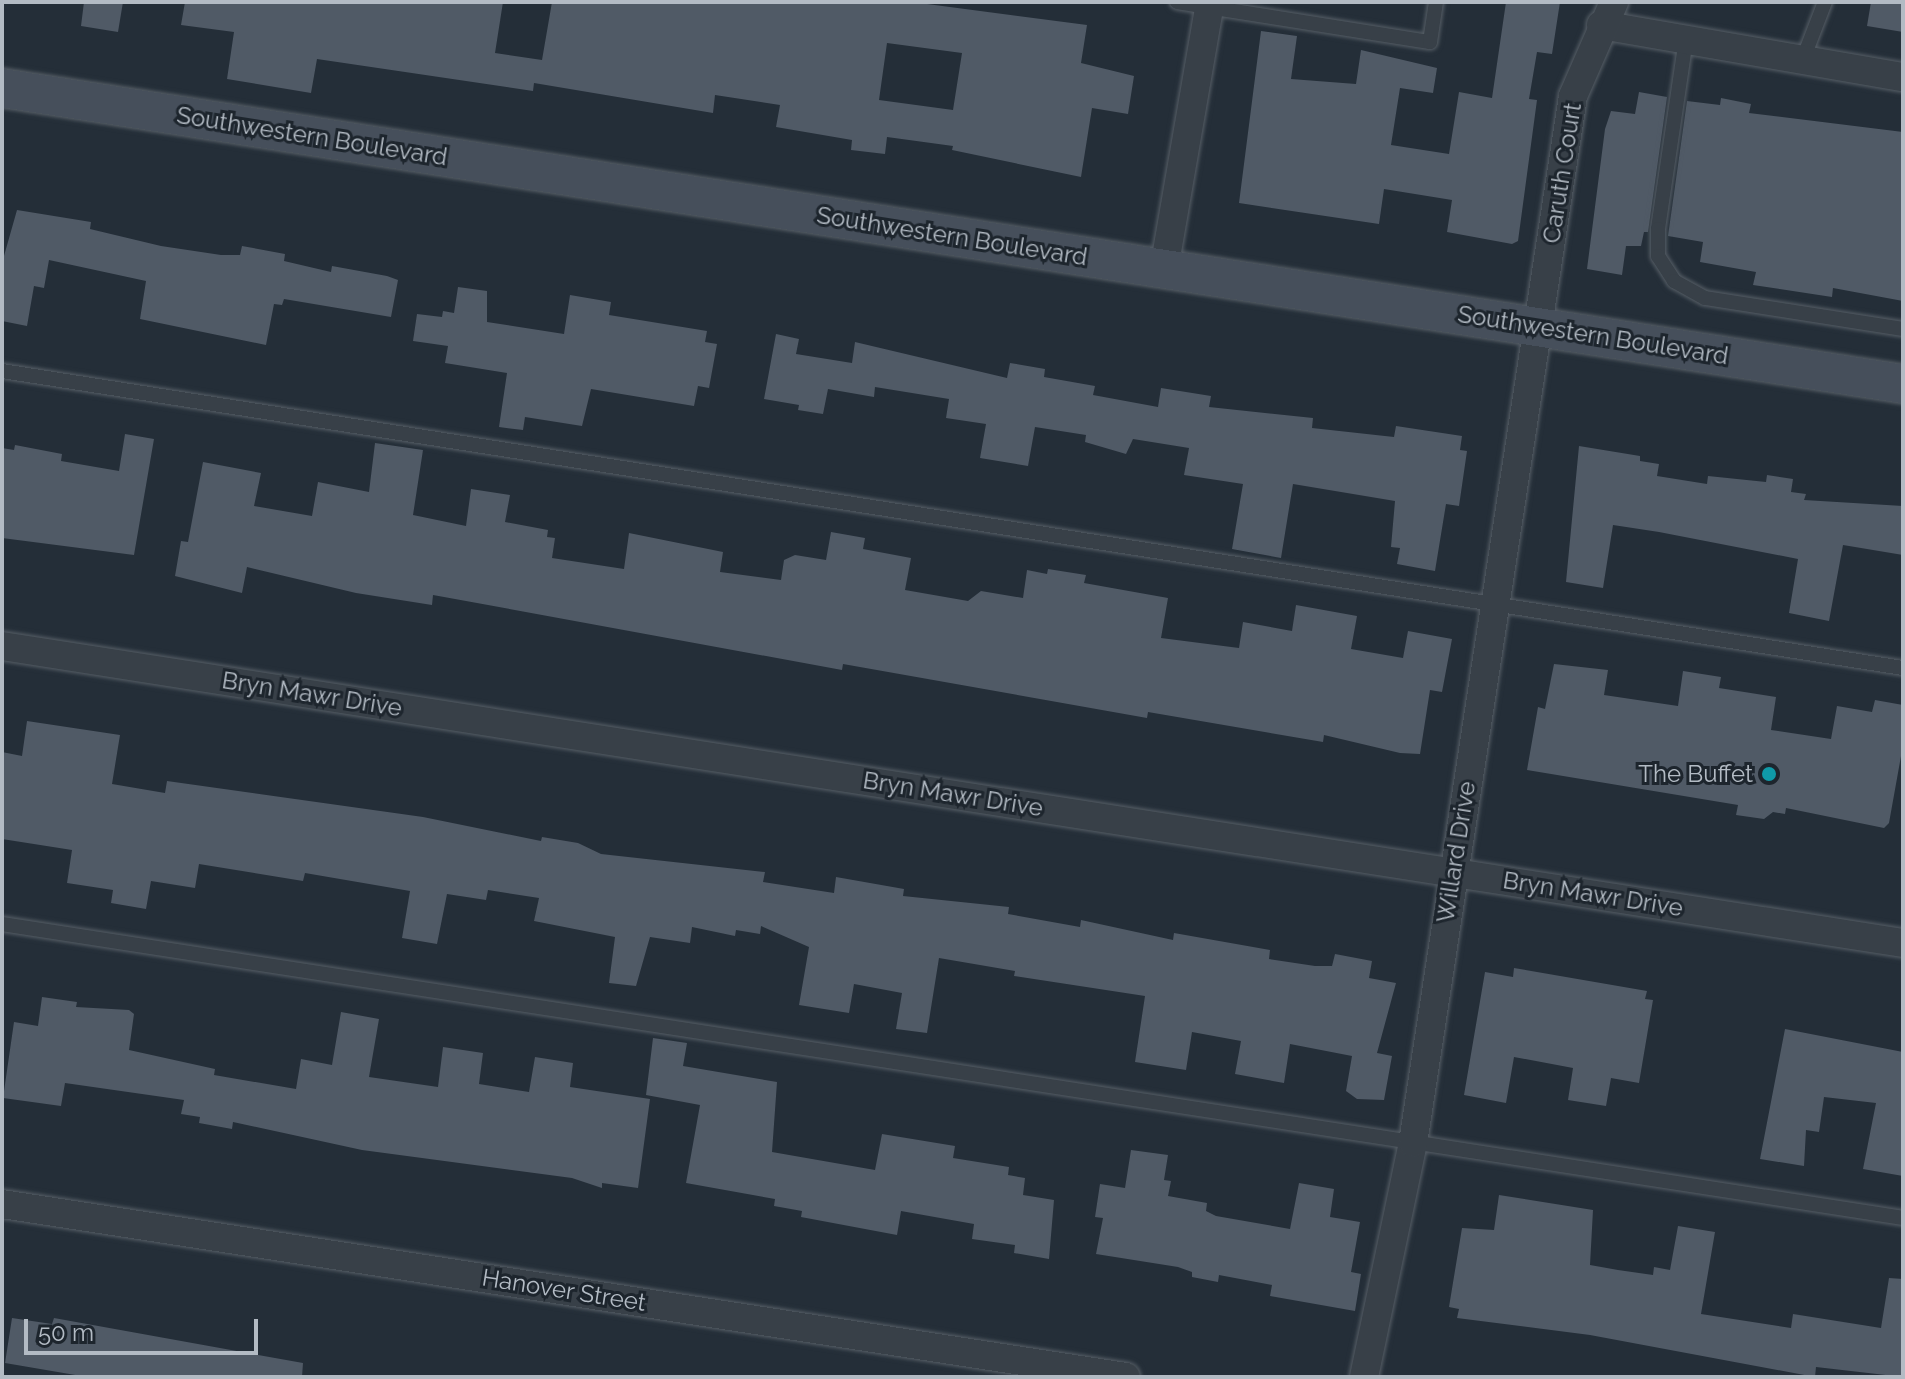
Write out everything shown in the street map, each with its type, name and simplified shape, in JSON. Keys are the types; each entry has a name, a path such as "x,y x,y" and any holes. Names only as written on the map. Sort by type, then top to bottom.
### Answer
{"street":[{"path":"1164,269 1210,4"},
{"name":"Caruth Court","path":"1539,326 1573,96 1608,13 1686,39 1903,77"},
{"name":"Southwestern Boulevard","path":"2,88 1903,384"},
{"name":"Willard Drive","path":"1364,1377 1413,1143 1452,872 1539,326"},
{"name":"Bryn Mawr Drive","path":"2,646 1903,943"},
{"name":"Hanover Street","path":"2,1204 1126,1377"}],"lane":[{"path":"1177,2 1210,4 1430,42 1436,2"},
{"path":"1803,59 1825,2"},
{"path":"1686,39 1658,229 1658,256 1674,281 1705,298 1903,329"},
{"path":"2,371 1903,668"},
{"path":"2,924 1903,1218"}],"building":[{"path":"84,2 123,2 118,32 81,26"},
{"path":"185,2 503,2 495,53 542,60 552,2 912,2 1087,25 1081,63 1134,76 1128,114 1092,108 1081,177 952,150 953,146 887,137 885,154 851,150 852,140 776,127 780,105 715,95 713,113 534,83 533,91 317,59 311,93 227,79 234,32 181,25","holes":["887,43 962,53 953,110 879,100"]},
{"path":"1506,2 1560,2 1552,54 1537,52 1529,99 1537,100 1518,241 1512,244 1447,232 1452,200 1384,189 1379,224 1239,203 1261,31 1297,36 1291,79 1356,84 1361,50 1437,68 1433,93 1400,88 1391,145 1449,154 1459,92 1492,98"},
{"path":"1871,2 1903,2 1903,32 1867,26"},
{"path":"1639,92 1667,97 1648,232 1644,232 1641,246 1626,246 1622,275 1587,269 1605,129 1611,111 1635,114"},
{"path":"1721,98 1751,104 1749,113 1903,132 1903,301 1833,288 1832,297 1753,285 1756,272 1700,262 1703,242 1668,236 1687,101 1720,105"},
{"path":"17,210 91,222 90,229 161,246 240,255 242,246 285,254 284,261 331,272 332,266 387,276 398,280 391,317 284,299 282,305 274,304 266,345 140,319 146,281 49,260 44,288 34,286 27,326 2,321 2,263"},
{"path":"458,287 487,291 487,322 564,334 570,295 611,302 609,315 707,331 705,342 717,344 709,388 698,386 694,406 591,389 582,426 525,417 523,430 499,427 507,373 445,363 448,346 413,341 417,314 442,317 443,311 454,313"},
{"path":"776,334 799,339 796,354 852,363 855,342 1007,378 1010,363 1045,369 1044,377 1095,386 1093,395 1158,407 1161,388 1211,396 1209,407 1313,418 1312,428 1394,437 1396,426 1462,436 1460,450 1467,451 1459,506 1446,504 1435,571 1397,564 1400,548 1391,547 1395,501 1293,484 1281,558 1232,549 1243,484 1184,475 1189,448 1133,439 1126,454 1085,442 1086,435 1035,427 1028,466 980,458 986,424 946,418 949,399 875,387 874,397 828,389 823,414 798,410 799,405 764,399"},
{"path":"125,434 154,439 134,555 2,538 2,448 14,450 15,445 62,454 61,461 119,471"},
{"path":"375,443 423,450 413,515 466,526 471,489 510,495 505,522 548,530 547,537 555,538 552,558 624,569 629,533 723,552 720,572 781,580 784,560 795,555 826,560 831,532 865,538 863,549 911,558 905,590 968,601 981,591 1023,598 1027,570 1047,574 1048,569 1086,575 1084,583 1168,598 1161,638 1239,648 1243,622 1292,631 1296,605 1357,616 1351,649 1403,658 1408,631 1452,639 1442,692 1430,690 1420,754 1400,753 1324,735 1323,742 1148,712 1147,718 843,664 842,670 433,595 432,605 356,593 247,567 242,593 175,576 181,541 188,542 203,462 261,473 254,506 312,516 318,482 369,492"},
{"path":"1579,446 1640,456 1640,461 1659,464 1657,476 1707,484 1708,476 1766,482 1767,475 1793,479 1791,492 1806,494 1804,500 1903,506 1903,555 1843,545 1829,621 1789,613 1798,559 1613,525 1603,588 1566,582"},
{"path":"1554,664 1608,670 1604,695 1678,706 1683,671 1721,677 1719,688 1776,697 1771,730 1831,739 1837,706 1872,712 1875,700 1903,705 1903,745 1889,823 1884,828 1786,808 1785,814 1773,812 1764,819 1736,815 1738,805 1527,770 1538,707 1545,709"},
{"path":"27,721 120,735 112,784 165,793 167,781 423,817 541,841 542,837 578,843 601,854 765,872 763,882 834,893 836,877 904,889 903,896 1009,907 1008,914 1080,927 1081,920 1173,940 1174,933 1270,950 1269,959 1315,966 1332,966 1335,954 1372,961 1369,978 1396,983 1377,1053 1392,1056 1384,1100 1357,1099 1346,1091 1352,1056 1290,1044 1284,1083 1235,1074 1241,1041 1192,1032 1186,1070 1135,1062 1145,996 1014,976 1015,971 939,958 927,1033 896,1029 902,993 854,984 849,1013 799,1005 809,947 761,926 760,934 736,930 735,936 692,927 690,943 650,937 636,986 609,983 615,937 534,921 539,898 488,890 486,900 447,894 437,944 402,938 410,891 305,873 303,881 199,864 195,888 151,881 146,909 111,903 113,890 67,883 72,850 2,839 2,752 22,756"},
{"path":"1514,968 1647,991 1645,999 1653,1000 1639,1083 1611,1078 1606,1106 1568,1100 1573,1068 1514,1057 1506,1103 1464,1095 1485,972 1513,977"},
{"path":"42,997 77,1002 76,1007 129,1010 134,1014 129,1050 215,1069 214,1075 296,1089 301,1059 332,1065 341,1012 379,1019 369,1077 438,1087 443,1047 483,1053 479,1084 529,1092 535,1057 573,1063 570,1087 650,1099 638,1188 602,1183 602,1188 572,1178 362,1150 233,1122 232,1129 199,1123 200,1117 181,1114 184,1100 65,1083 61,1106 3,1098 14,1022 38,1026"},
{"path":"1785,1029 1903,1052 1903,1176 1863,1169 1876,1103 1824,1097 1819,1132 1806,1130 1804,1166 1760,1159"},
{"path":"653,1038 687,1043 683,1066 777,1082 772,1152 875,1170 882,1134 955,1146 953,1158 1009,1167 1008,1175 1025,1178 1023,1195 1054,1200 1049,1259 1014,1253 1015,1245 972,1239 974,1224 901,1211 897,1235 801,1217 802,1211 774,1206 775,1199 686,1183 700,1105 646,1095"},
{"path":"1131,1150 1168,1155 1164,1180 1171,1181 1168,1196 1207,1203 1206,1211 1216,1216 1290,1229 1299,1183 1334,1189 1330,1217 1360,1222 1351,1272 1361,1274 1355,1311 1270,1296 1272,1285 1219,1275 1218,1282 1192,1277 1192,1272 1178,1267 1096,1254 1103,1218 1095,1217 1100,1184 1125,1188"},
{"path":"1499,1195 1593,1210 1590,1265 1618,1270 1653,1275 1654,1267 1670,1270 1678,1226 1715,1232 1701,1314 1791,1328 1793,1314 1881,1328 1889,1278 1903,1279 1903,1377 1816,1367 1815,1377 1590,1335 1457,1318 1459,1309 1449,1307 1462,1228 1494,1230"},
{"path":"12,1318 52,1324 54,1318 303,1363 302,1377 87,1377 5,1363"}],"place":[{"name":"The Buffet","path":"1769,774"}]}
